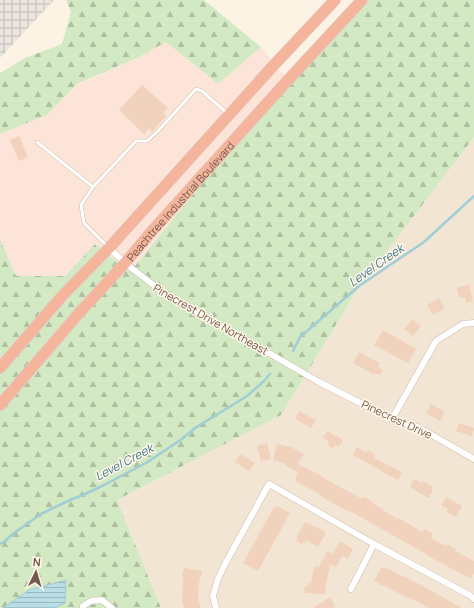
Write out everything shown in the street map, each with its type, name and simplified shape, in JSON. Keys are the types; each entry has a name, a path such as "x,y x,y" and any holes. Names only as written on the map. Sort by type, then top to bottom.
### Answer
{"highway":[{"name":"Peachtree Industrial Boulevard","path":"0,405 152,231 362,0"},
{"name":"Peachtree Industrial Boulevard","path":"0,368 63,295 109,248 333,1"}],"street":[{"name":"Pinecrest Drive Northeast","path":"109,248 125,263 161,291 319,382"},
{"path":"392,418 436,341 463,324 474,323"},
{"name":"Pinecrest Drive","path":"319,382 392,418 418,427 474,459"},
{"path":"216,608 213,596 218,579 269,484 474,599"},
{"path":"351,589 374,544"},
{"path":"83,608 83,606 91,601 102,600 112,608"}],"lane":[{"path":"109,248 84,223 81,205 93,187 136,141 147,141 196,90 202,91 229,115"},
{"path":"37,142 93,187"}],"shaded area":[{"path":"0,0 54,0 0,58"},
{"path":"166,42 218,84 261,47 290,82 213,170 130,272 95,244 65,276 16,276 0,239 0,134 47,115 77,85 139,57"},
{"path":"474,137 474,608 161,608 117,500 281,415 356,292"}],"green space":[{"path":"66,0 204,0 261,47 218,84 166,42 139,57 77,84 47,115 0,134 0,73 25,58 62,44 71,12"},
{"path":"361,0 474,0 474,137 356,292 281,415 117,500 161,608 0,608 0,239 16,276 65,276 95,244 130,272 213,170"}],"water":[{"path":"66,580 65,603 55,608 3,608 29,590"}],"building":[{"path":"142,85 168,108 163,113 166,116 152,132 149,128 144,134 119,110"},
{"path":"19,136 28,157 19,161 10,140"},
{"path":"469,285 473,301 466,303 465,298 459,298 457,287"},
{"path":"439,298 445,308 433,315 427,305"},
{"path":"412,319 421,326 413,336 404,329"},
{"path":"383,330 416,349 408,363 374,345"},
{"path":"359,352 380,363 378,367 383,370 380,375 375,373 374,375 353,363"},
{"path":"431,404 445,412 440,421 426,413"},
{"path":"299,411 316,420 311,428 295,419"},
{"path":"459,423 474,428 472,436 456,431"},
{"path":"327,431 343,440 339,447 335,445 333,448 327,445 329,441 323,438"},
{"path":"267,443 271,459 261,461 257,446"},
{"path":"277,444 291,447 304,454 298,464 362,499 363,497 372,501 371,502 383,510 422,532 424,529 433,534 431,538 446,546 447,544 456,549 455,551 474,561 474,573 471,579 295,481 298,472 285,465 286,464 273,460"},
{"path":"357,447 366,453 368,450 375,454 374,457 376,459 402,472 398,480 353,455"},
{"path":"240,454 255,463 249,471 235,462"},
{"path":"414,479 422,483 423,481 433,487 431,489 433,490 428,498 410,487"},
{"path":"446,497 462,506 456,517 446,512 448,509 441,505"},
{"path":"277,506 290,513 258,571 243,563 274,507 276,508"},
{"path":"305,522 326,532 318,547 306,540 305,543 303,542 302,544 296,541 298,539 296,538"},
{"path":"340,541 353,549 348,559 342,556 336,567 330,564 325,594 304,593 305,586 308,586 308,583 311,583 314,566 319,567 327,551 332,554"},
{"path":"384,567 462,608 429,608 383,586 374,581 381,568"},
{"path":"184,568 202,571 198,588 198,598 201,608 184,608 182,600 182,577"},
{"path":"330,597 335,606 332,608 313,608"}],"waterway":[{"name":"Level Creek","path":"293,351 300,337 359,286 424,242 474,196"},
{"name":"Level Creek","path":"0,544 41,514 104,485 146,463 182,439 195,428 247,396 270,374"}]}
